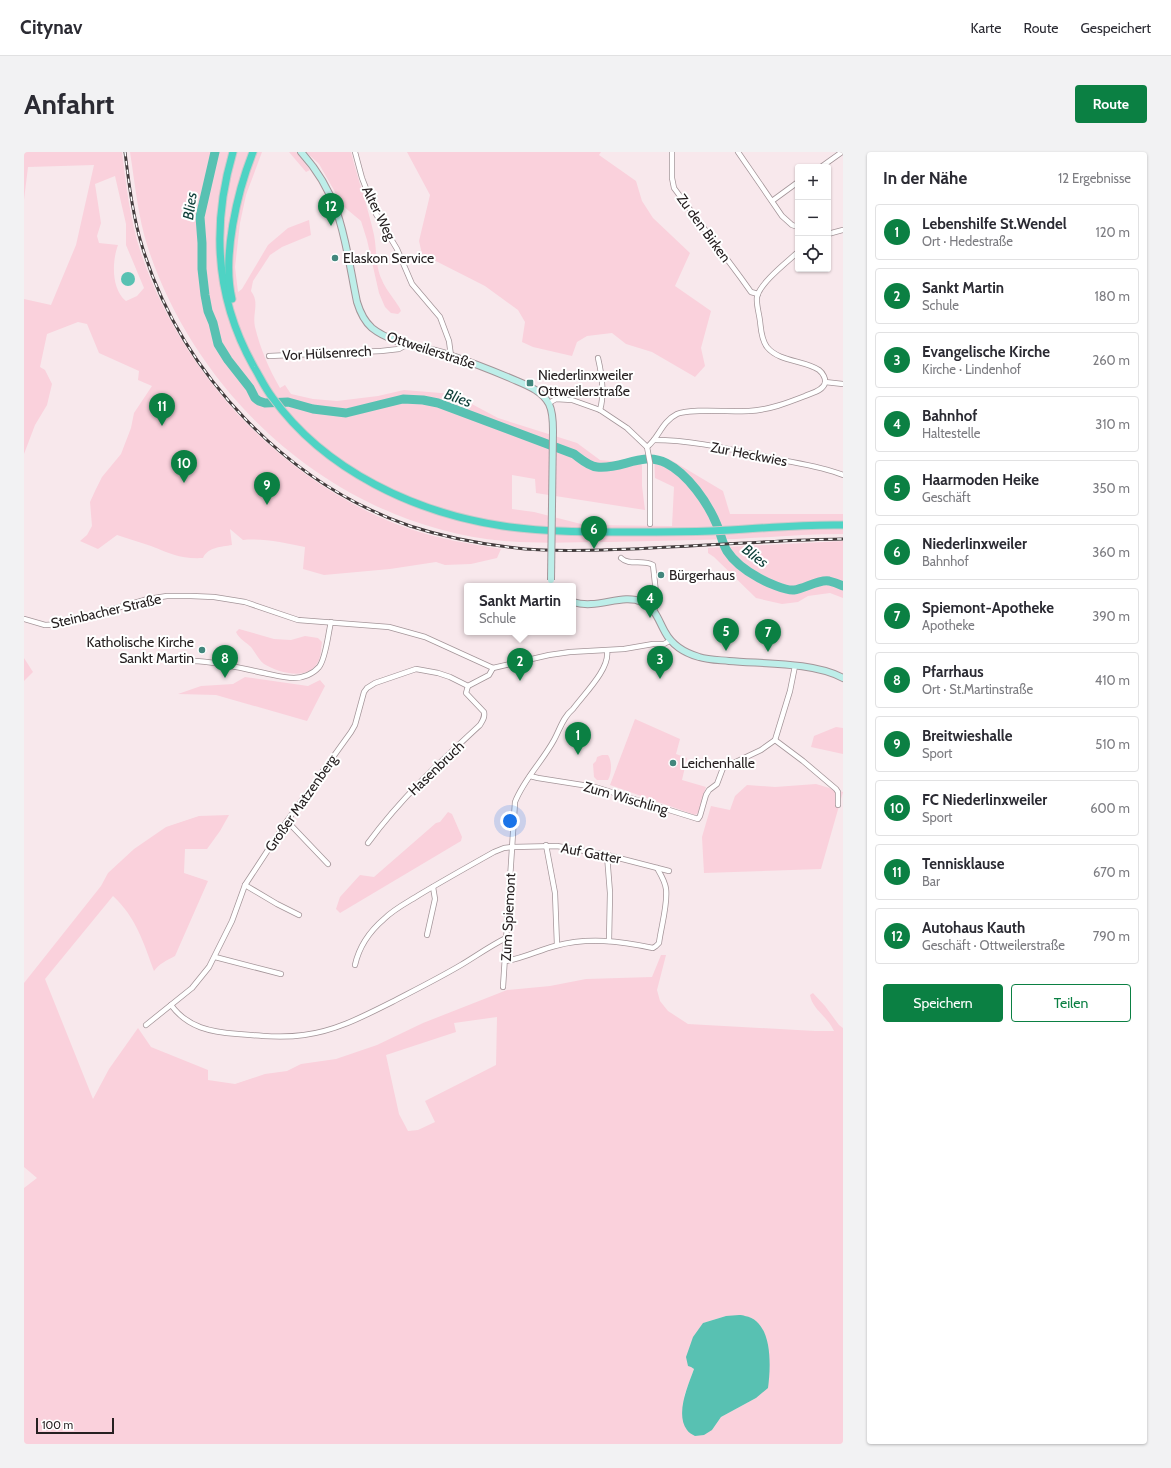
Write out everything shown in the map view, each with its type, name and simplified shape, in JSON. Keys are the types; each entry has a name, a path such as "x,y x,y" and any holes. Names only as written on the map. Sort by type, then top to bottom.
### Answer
{"highway":[{"path":"233,152 221,207 220,247 222,274 233,320 243,345 261,380 273,398 311,440 349,469 396,495 424,506 473,521 504,526 542,530 586,532 710,531 843,525"},
{"path":"253,152 240,188 232,232 229,269 230,293 236,319 245,345 261,380"}],"main road":[{"name":"Ottweilerstraße","path":"301,152 325,184 340,219 357,302 360,312 372,328 382,334 408,344 451,356 507,377 530,387 538,392 549,403"},
{"path":"549,403 553,431 552,583"},
{"path":"576,603 589,605 634,599 642,601 654,610 665,632 671,640 684,651 703,658 795,666 821,670 843,678"}],"street":[{"name":"Alter Weg","path":"356,152 362,178 376,214 397,249 412,284 440,317 450,341 451,356"},
{"name":"Zu den Birken","path":"672,152 672,178 674,188 751,292 758,294"},
{"path":"738,152 787,221 795,226"},
{"path":"825,164 842,152"},
{"path":"772,201 795,184"},
{"path":"831,233 843,230"},
{"path":"647,447 654,440 663,425 677,414 692,411 748,411 773,408 822,388 825,382 823,374 819,370 785,358 771,351 767,347 762,335 757,303 758,294 768,280 795,255"},
{"name":"Vor Hülsenrech","path":"269,356 381,351 399,349 408,344"},
{"path":"598,358 602,378 602,403 600,410"},
{"path":"825,382 843,384"},
{"path":"549,403 556,399 567,399 600,410 627,428 647,447 650,463 650,524"},
{"name":"Zur Heckwies","path":"654,440 687,442 716,447 816,467 843,475"},
{"path":"621,558 627,562 644,562 653,565 657,602 654,610"},
{"name":"Steinbacher Straße","path":"24,619 45,625 62,624 148,599 166,596 232,599 245,602 295,620 400,629 439,642 494,668"},
{"path":"194,661 226,664 284,677 295,678 305,676 319,667 323,661 331,622"},
{"path":"468,686 490,674 494,668 549,654 607,651 664,644 671,640"},
{"name":"Zum Spiemont","path":"503,986 506,961 506,938 516,802 522,786 554,741 567,713 573,709 602,671 607,662 607,651"},
{"path":"795,666 790,691 775,740 836,789 838,792 838,805"},
{"name":"Großer Matzenberg","path":"146,1026 198,982 206,971 215,957 232,921 245,885 287,821 351,732 355,725 364,692 367,688 382,680 416,669 438,673 468,686"},
{"name":"Hasenbruch","path":"368,844 386,819 424,777 484,720 484,712 466,693 468,686"},
{"name":"Zum Wischling","path":"530,776 595,787 694,819 700,816 706,795 709,790 717,784 723,768 761,750 775,740"},
{"path":"287,821 328,864"},
{"path":"546,846 555,893 558,945"},
{"name":"Auf Gatter","path":"355,965 364,943 373,930 385,918 434,887 494,852 504,848 546,846 575,848 669,871"},
{"path":"607,855 610,908 609,941"},
{"path":"506,961 558,945 591,940 609,941 652,948 656,946 659,943 666,898 664,878 657,868"},
{"path":"245,885 276,904 300,915"},
{"path":"427,936 435,899 434,887"},
{"path":"171,1005 182,1018 192,1025 208,1030 234,1034 280,1036 316,1033 347,1023 372,1012 432,981 506,938"},
{"path":"215,957 281,974"}],"shaded area":[{"path":"24,152 122,152 129,201 140,250 158,296 182,340 210,382 244,420 280,455 321,485 364,510 421,533 501,549 497,558 471,564 445,565 436,562 390,569 324,575 303,569 305,547 266,540 243,540 230,529 232,545 211,550 205,554 203,558 188,558 170,554 117,535 98,549 80,541 87,535 92,526 90,502 96,489 102,477 121,454 131,428 134,413 152,386 138,380 139,371 99,353 87,324 78,322 47,334 40,367 45,370 52,384 47,405 35,425 24,454 24,299 51,305 76,245 94,165 28,167 24,200","holes":["115,176 126,224 126,245 144,288 137,296 126,301 121,296 115,282 114,267 118,245 99,243 97,236 101,223 95,184"]},
{"path":"130,152 262,152 246,195 240,223 235,267 238,292 242,289 268,245 288,228 309,220 311,235 282,247 270,255 253,281 251,291 255,300 254,322 262,351 280,388 285,385 291,394 313,399 337,401 378,396 404,390 453,394 498,418 577,443 600,460 621,462 634,457 640,461 642,466 642,486 645,510 536,493 535,479 512,475 512,509 534,512 585,525 672,526 674,487 655,478 654,455 671,460 723,491 730,514 843,514 843,534 736,539 544,543 517,542 444,530 386,511 333,482 284,447 240,404 202,357 171,304 148,248 139,212"},
{"path":"289,152 296,152 310,170 306,172"},
{"path":"306,152 351,152 372,225 377,264 380,275 386,288 401,311 398,314 391,313 385,307 379,293 367,240 361,221 343,206 319,164"},
{"path":"407,152 601,152 599,155 636,181 642,201 653,218 690,253 675,286 711,311 701,348 705,366 695,377 652,352 626,344 612,333 587,336 577,342 572,356 533,347 522,342 525,322 518,310 485,286 422,254 419,241 430,195"},
{"path":"128,272 133,274 135,279 133,284 128,286 123,284 121,279 123,274"},
{"path":"843,541 843,598 830,593 808,596 798,602 782,604 756,598 708,553 708,548"},
{"path":"239,629 274,639 291,640 305,636 318,638 322,642 319,660 315,667 302,673 294,674 270,667 264,664 251,647 241,639 236,632"},
{"path":"24,658 33,672 24,681"},
{"path":"245,677 308,686 320,680 325,686 307,721 216,695 178,694 201,686 233,684"},
{"path":"635,719 680,739 676,754 687,758 682,780 706,787 698,813 695,815 610,785"},
{"path":"836,727 843,728 843,754 811,747 814,736"},
{"path":"608,755 611,764 611,771 608,780 597,780 594,777 593,764 597,757"},
{"path":"816,784 843,792 821,869 704,873 702,837 711,806 730,810 735,796 747,785 775,787"},
{"path":"448,812 452,814 462,837 461,841 340,913 336,909 340,897 360,875 374,877 436,823 440,822"},
{"path":"229,815 207,849 185,849 184,873 208,881 175,956 161,964 154,971 138,931 128,913 113,896 45,979 93,1099 109,1069 138,1028 151,1047 208,1070 208,1080 235,1084 265,1074 287,1071 301,1064 336,1059 377,1045 423,1023 507,990 550,986 586,979 652,977 661,955 666,955 657,990 660,1001 668,1011 688,1024 834,1031 811,1000 810,995 813,993 843,1028 843,1444 24,1444 24,1188 37,1178 24,1167 24,983 101,886 108,873 134,849 166,827 199,816","holes":["497,1017 496,1065 425,1101 435,1122 418,1130 408,1131 399,1114 386,1055 456,1032 454,1023","726,1316 746,1316 756,1398 721,1417 712,1430 684,1396 694,1369 691,1367 703,1323"]},
{"path":"743,1315 754,1320 761,1326 768,1346 770,1368 768,1388 756,1398 721,1417 712,1430 704,1435 695,1436 687,1430 682,1416 682,1408 686,1392 694,1369 688,1366 686,1357 693,1337 703,1323 726,1316"}],"waterway":[{"name":"Blies","path":"215,152 200,217 202,269 205,295 208,311 213,323 218,344 228,360 250,388 255,398 259,401 265,403 288,402 313,409 346,413 403,399 423,400 438,403 574,454 585,462 597,467 615,466 640,460 657,460 666,463 682,474 696,490 713,516 727,551 737,563 750,573 771,584 790,590 825,581 843,586"}],"railway":[{"path":"125,152 134,213 143,249 161,295 184,339 212,380 245,418 281,452 321,482 365,507 410,526 438,534 481,543 538,550 632,549 843,539"}],"place":[{"name":"Autohaus Kauth","path":"331,226"},
{"name":"Elaskon Service","path":"335,258"},
{"name":"Niederlinxweiler Ottweilerstraße","path":"530,383"},
{"name":"Tennisklause","path":"162,426"},
{"name":"FC Niederlinxweiler","path":"184,483"},
{"name":"Breitwieshalle","path":"267,505"},
{"name":"Niederlinxweiler","path":"594,549"},
{"name":"Bürgerhaus","path":"661,575"},
{"name":"Bahnhof","path":"650,618"},
{"name":"Katholische Kirche Sankt Martin","path":"202,650"},
{"name":"Haarmoden Heike","path":"726,651"},
{"name":"Spiemont-Apotheke","path":"768,652"},
{"name":"Pfarrhaus","path":"225,678"},
{"name":"Evangelische Kirche","path":"660,679"},
{"name":"Sankt Martin","path":"520,681"},
{"name":"Lebenshilfe St.Wendel","path":"578,755"},
{"name":"Leichenhalle","path":"673,763"}]}
